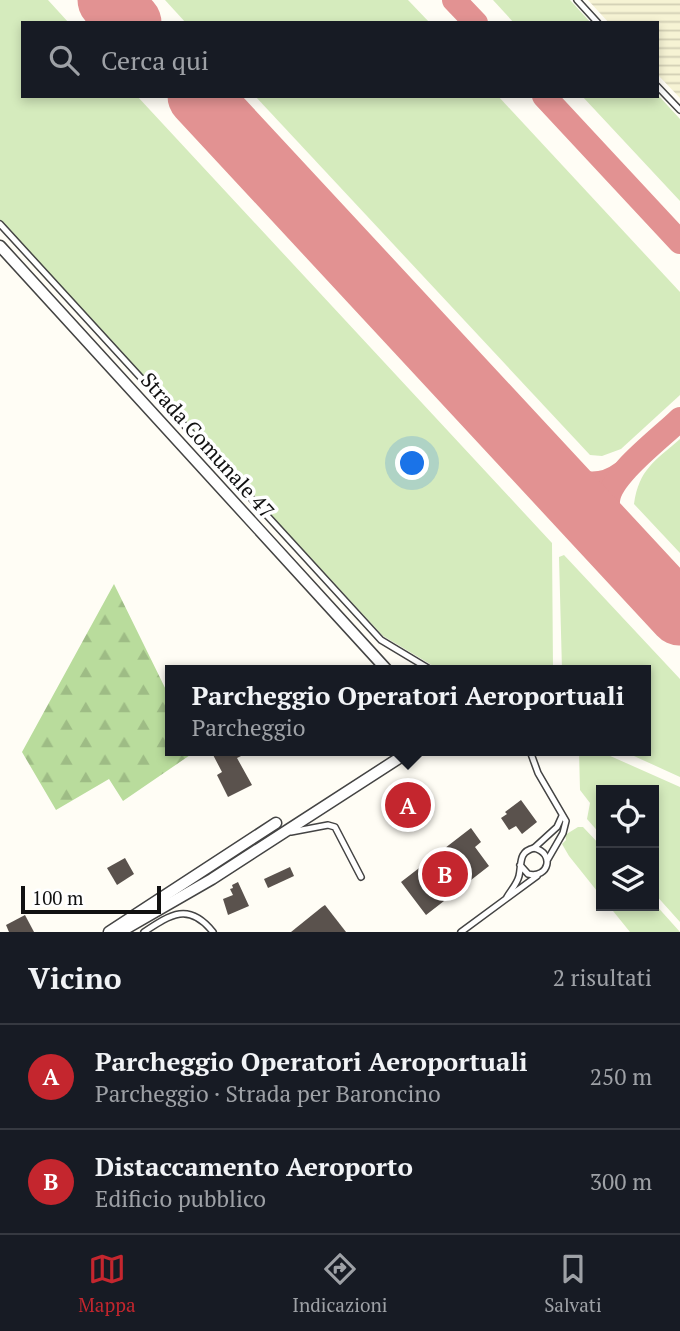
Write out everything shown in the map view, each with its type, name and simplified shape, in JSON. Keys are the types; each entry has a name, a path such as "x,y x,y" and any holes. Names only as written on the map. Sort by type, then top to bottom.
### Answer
{"street":[{"name":"Strada Comunale 47","path":"0,246 382,665"},
{"path":"109,932 401,756"},
{"path":"120,932 212,879 279,828"}],"lane":[{"path":"577,0 596,21"},
{"path":"659,88 680,110"},
{"path":"0,224 381,640 422,665"},
{"path":"461,932 545,870 566,826 532,756"},
{"path":"507,897 518,879 523,853 534,848 557,827 562,816"},
{"path":"279,828 328,825 335,827 361,877"},
{"path":"534,848 545,853 548,859"},
{"path":"520,865 528,874 540,874"},
{"path":"144,932 171,915 187,913 206,923 213,932"}],"shaded area":[{"path":"588,0 680,0 680,98 659,76 659,21 607,21"}],"green space":[{"path":"0,0 48,0 67,21 21,21 21,98 139,98 552,543 553,665 432,665 383,636 0,222"},
{"path":"165,0 408,0 428,21 184,21"},
{"path":"493,0 570,0 589,21 512,21"},
{"path":"659,96 680,119 680,201 584,98"},
{"path":"257,98 500,98 680,292 680,395 621,449 602,456 590,455"},
{"path":"680,439 680,553 634,504 644,474"},
{"path":"564,555 680,679 680,777 634,756 651,756 651,665 562,665 559,557"},
{"path":"114,584 165,688 165,756 189,756 123,801 109,779 56,810 22,752"},
{"path":"579,756 610,756 680,787 680,922 659,899 659,785 596,785 596,829 587,819 590,803 580,790"},
{"path":"583,827 596,841 596,890 562,844 566,840 565,835"},
{"path":"659,909 680,932 630,932 613,911 659,911"}],"building":[{"path":"214,756 241,756 237,758 252,785 228,797 217,775 222,772"},
{"path":"521,800 537,822 522,834 516,826 509,830 501,818"},
{"path":"471,828 481,842 475,847 489,866 426,915 401,882"},
{"path":"125,858 134,874 117,885 107,868"},
{"path":"290,867 294,876 268,888 264,879"},
{"path":"238,882 249,906 228,915 223,899 233,895 230,889"},
{"path":"325,905 346,932 291,932 322,907"},
{"path":"25,915 34,932 9,932 6,925"}],"taxiway":[{"path":"454,0 474,21"},
{"path":"546,98 680,242"},
{"path":"632,562 615,533 610,517 608,501 611,491 626,469 680,419"},
{"path":"530,453 563,475 586,483 610,480 622,473"}],"runway":[{"path":"109,0 128,21"},
{"path":"201,98 680,614"}],"place":[{"name":"Parcheggio Operatori Aeroportuali","path":"408,805"},
{"name":"Distaccamento Aeroporto","path":"445,874"}]}
